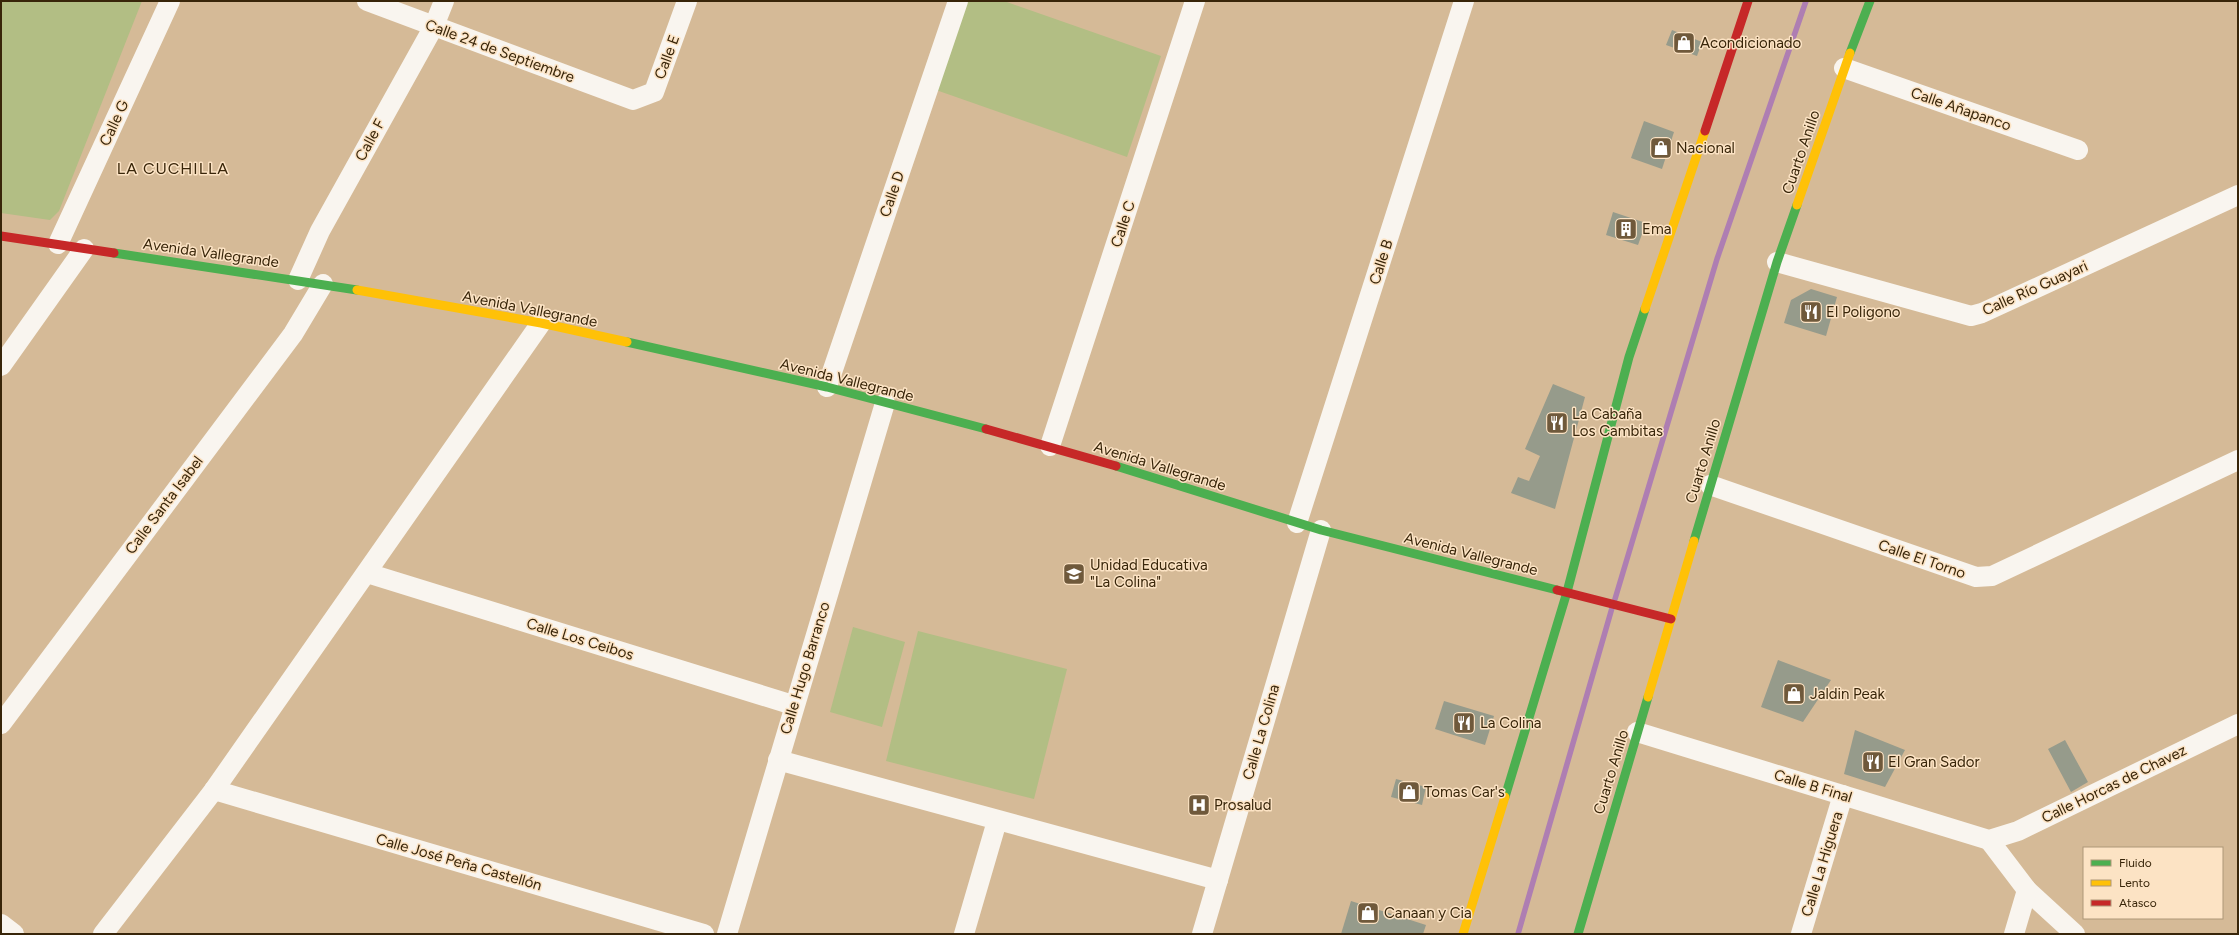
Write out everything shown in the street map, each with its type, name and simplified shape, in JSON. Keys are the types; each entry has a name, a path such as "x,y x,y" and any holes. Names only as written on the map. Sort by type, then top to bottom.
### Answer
{"main road":[{"path":"1463,934 1567,592 1629,357 1748,1"},
{"name":"Cuarto Anillo","path":"1578,934 1710,484 1777,262 1844,68 1870,1"},
{"name":"Avenida Vallegrande","path":"1,236 298,280 541,324 827,387 885,404 1050,446 1321,530 1671,619"}],"street":[{"name":"Calle G","path":"58,244 170,1"},
{"name":"Calle 24 de Septiembre","path":"367,1 633,100"},
{"name":"Calle F","path":"298,280 320,231 434,26 444,1"},
{"name":"Calle E","path":"633,100 654,92 687,1"},
{"name":"Calle D","path":"827,387 958,1"},
{"name":"Calle C","path":"1050,446 1196,1"},
{"name":"Calle B","path":"1297,523 1464,1"},
{"name":"Calle Añapanco","path":"1844,68 2078,150"},
{"name":"Calle Río Guayari","path":"1777,262 1971,316 1982,313 2238,195"},
{"path":"1,366 84,249"},
{"name":"Calle Santa Isabel","path":"1,724 8,700 293,334 322,284"},
{"path":"103,934 214,790 541,324"},
{"name":"Calle Hugo Barranco","path":"727,934 793,705 885,404"},
{"name":"Calle El Torno","path":"1710,484 1976,577 1992,576 2238,460"},
{"name":"Calle La Colina","path":"1202,934 1321,530"},
{"name":"Calle Los Ceibos","path":"367,573 793,705"},
{"name":"Calle Horcas de Chavez","path":"1989,840 2004,837 2018,831 2238,724"},
{"name":"Calle B Final","path":"1637,732 1989,840"},
{"path":"778,760 997,821 1218,880"},
{"name":"Calle José Peña Castellón","path":"214,790 704,934"},
{"name":"Calle La Higuera","path":"1801,934 1843,795"},
{"path":"964,934 997,821"},
{"path":"1989,840 2027,890 2075,934"},
{"path":"2014,934 2027,890"},
{"path":"1,924 14,934"}],"green space":[{"path":"1,1 142,1 59,211 50,220 1,213"},
{"path":"966,1 1004,1 1161,56 1127,157 936,90"},
{"path":"853,627 905,642 882,727 830,712"},
{"path":"918,631 1067,669 1034,799 886,761"}],"building":[{"name":"Acondicionado","path":"1672,30 1702,42 1697,56 1666,45"},
{"path":"1644,121 1674,132 1662,169 1631,158"},
{"name":"Ema","path":"1613,212 1646,223 1638,245 1606,235"},
{"name":"El Poligono","path":"1811,289 1837,297 1826,336 1784,323 1791,300"},
{"name":"La Cabaña Los Cambitas","path":"1553,384 1585,397 1555,509 1511,493 1518,477 1529,481 1540,456 1525,449"},
{"name":"Jaldin Peak","path":"1778,660 1831,680 1803,722 1761,707"},
{"name":"La Colina","path":"1444,701 1494,716 1485,745 1435,729"},
{"name":"El Gran Sador","path":"1855,730 1905,750 1885,787 1844,774"},
{"path":"2065,740 2088,782 2071,792 2048,749"},
{"name":"Tomas Car's","path":"1396,779 1426,787 1422,805 1391,797"},
{"name":"Canaan y Cia","path":"1351,901 1426,925 1423,934 1341,934"}],"waterway":[{"path":"1615,599 1717,259 1806,1"},
{"path":"1518,934 1612,608"}],"traffic: fast":[{"path":"1850,53 1870,1"},
{"path":"1694,541 1777,262 1797,205"},
{"path":"114,253 357,290"},
{"path":"1505,797 1567,592 1629,357 1645,309"},
{"path":"627,342 827,387 986,429"},
{"path":"1116,466 1321,530 1557,590"},
{"path":"1578,934 1648,697"}],"traffic: slow":[{"path":"1797,205 1850,53"},
{"path":"1645,309 1705,131"},
{"path":"357,290 541,323 627,342"},
{"path":"1648,697 1694,541"},
{"path":"1463,934 1505,797"}],"traffic: jam":[{"path":"1705,131 1748,1"},
{"path":"1,236 114,253"},
{"path":"986,429 1116,466"},
{"path":"1557,590 1671,619"}],"place":[{"name":"Acondicionado","path":"1684,43"},
{"name":"Nacional","path":"1661,148"},
{"name":"Ema","path":"1626,229"},
{"name":"El Poligono","path":"1811,312"},
{"name":"La Cabaña Los Cambitas","path":"1557,423"},
{"name":"Unidad Educativa \"La Colina\"","path":"1074,574"},
{"name":"Jaldin Peak","path":"1794,694"},
{"name":"La Colina","path":"1464,723"},
{"name":"El Gran Sador","path":"1873,762"},
{"name":"Tomas Car's","path":"1409,792"},
{"name":"Prosalud","path":"1199,805"},
{"name":"Canaan y Cia","path":"1368,913"}],"district":[{"name":"LA CUCHILLA","path":"173,168"}]}
